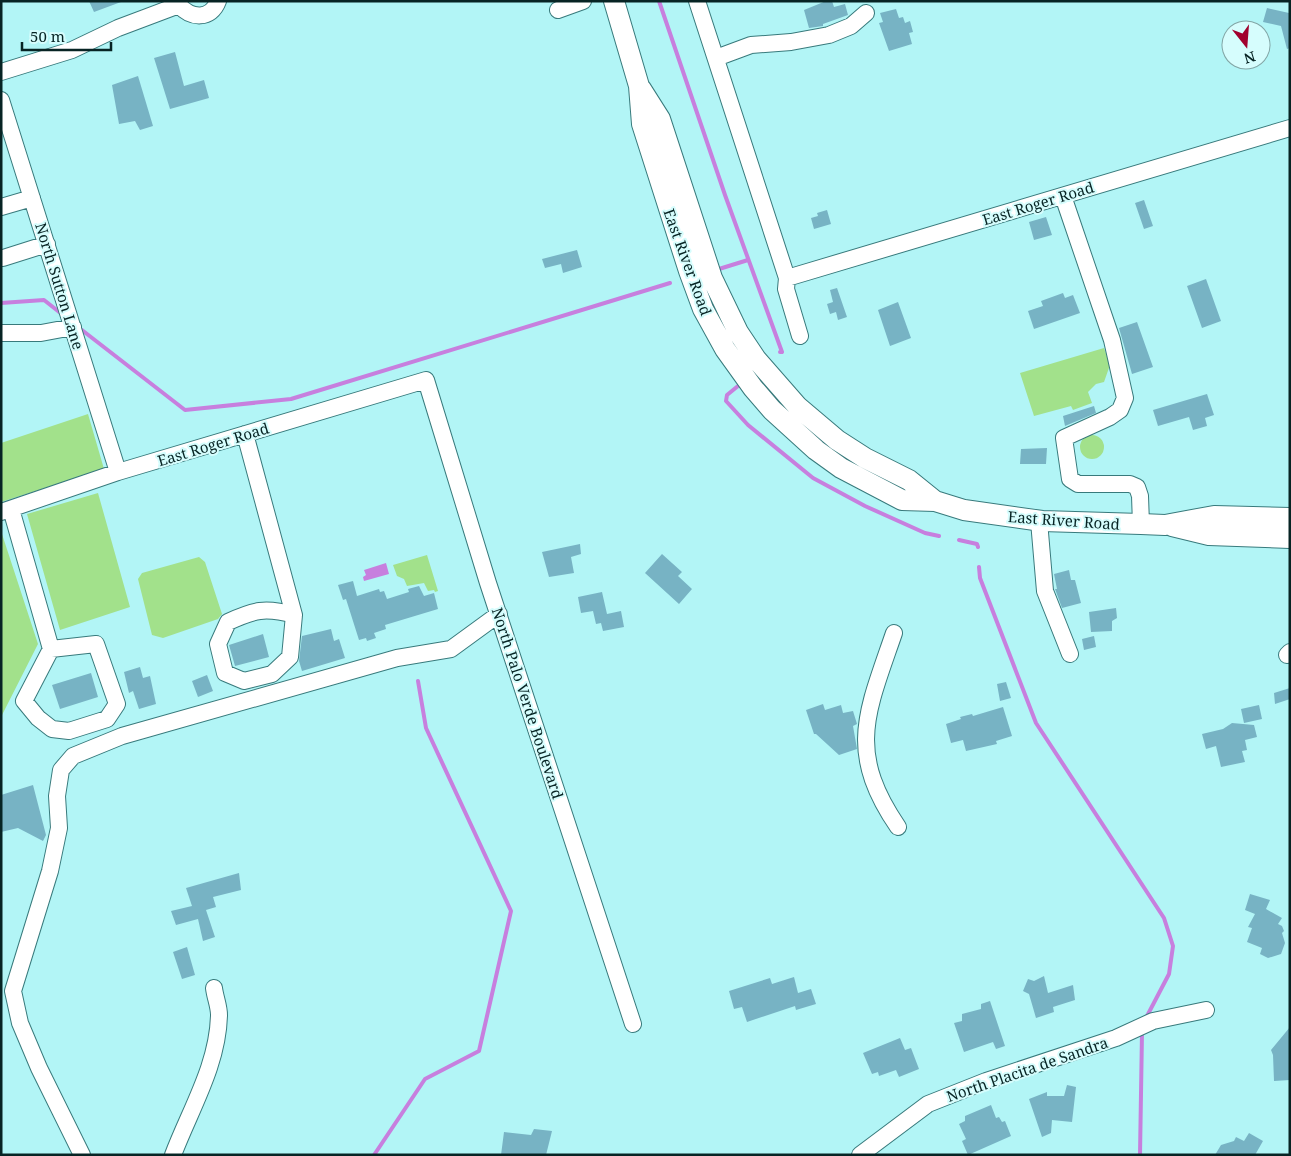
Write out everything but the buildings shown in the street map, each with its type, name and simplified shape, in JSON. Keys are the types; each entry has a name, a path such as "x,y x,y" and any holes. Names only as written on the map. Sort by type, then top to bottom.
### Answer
{"main road":[{"name":"East River Road","path":"614,1 639,86 642,124 689,271 711,325 738,369 772,410 791,429 841,468 902,500 935,501 964,510 1038,521 1165,525 1209,535 1290,538"},
{"name":"East River Road","path":"1165,525 1214,516 1290,518"}],"street":[{"path":"1,72 72,50 118,28 180,3 188,13 200,16 214,10 218,1"},
{"path":"558,10 584,1"},
{"path":"698,1 787,278 786,289 800,336"},
{"path":"716,58 751,44 790,42 829,35 851,26 866,12"},
{"name":"North Sutton Lane","path":"1,100 118,472"},
{"name":"East Roger Road","path":"787,278 1290,128"},
{"path":"1063,196 1112,340 1125,398 1120,410 1110,417 1064,438 1068,471 1070,479 1078,484 1130,484 1137,487 1140,496 1141,524"},
{"path":"1,207 32,198"},
{"path":"3,258 47,244"},
{"path":"1,333 41,333 72,326"},
{"name":"East Roger Road","path":"6,511 118,472 426,380"},
{"name":"North Palo Verde Boulevard","path":"426,380 499,614 633,1024"},
{"path":"245,434 294,615 290,657 272,674 244,681 225,673 218,644 228,622 246,614 271,609 294,615"},
{"path":"6,511 51,650 24,701 38,718 52,729 69,731 108,719 117,704 96,644 51,650"},
{"path":"1038,521 1044,592 1070,654"},
{"path":"82,1155 39,1068 20,1023 14,990 50,871 59,828 57,796 61,770 73,756 122,736 397,658 451,649 499,614"},
{"path":"894,633 874,693 866,723 865,739 868,769 882,803 898,827"},
{"path":"173,1155 204,1084 212,1054 219,1014 214,988"},
{"name":"North Placita de Sandra","path":"860,1155 928,1104 986,1080 1116,1038 1153,1021 1206,1010"}],"green space":[{"path":"1104,348 1110,365 1104,382 1096,384 1088,392 1092,403 1073,410 1071,406 1034,416 1020,373"},
{"path":"88,414 104,469 1,502 1,443"},
{"path":"1092,435 1101,438 1104,447 1101,456 1092,459 1083,456 1080,447 1083,438"},
{"path":"98,493 130,607 60,630 27,514"},
{"path":"1,531 38,644 1,717"},
{"path":"427,555 438,591 435,592 434,590 428,591 424,583 407,586 404,579 397,576 393,565"},
{"path":"199,557 205,562 222,614 218,619 163,638 152,635 138,579 142,573"}],"shaded area":[{"path":"386,563 389,574 364,581 363,577 366,575 364,570"}],"waterway":[{"path":"659,1 725,195 782,352 780,352"},
{"path":"719,269 748,260"},
{"path":"78,327 185,410 291,399 670,283"},
{"path":"1,303 44,300 63,315"},
{"path":"738,386 727,395 726,401 748,425 813,478 865,506 925,533 939,536"},
{"path":"959,540 977,544 978,547"},
{"path":"979,567 980,578 1036,723 1164,918 1173,946 1169,974 1146,1018"},
{"path":"374,1155 425,1079 479,1051 511,911 426,728 418,681"},
{"path":"1140,1155 1142,1032"}]}
